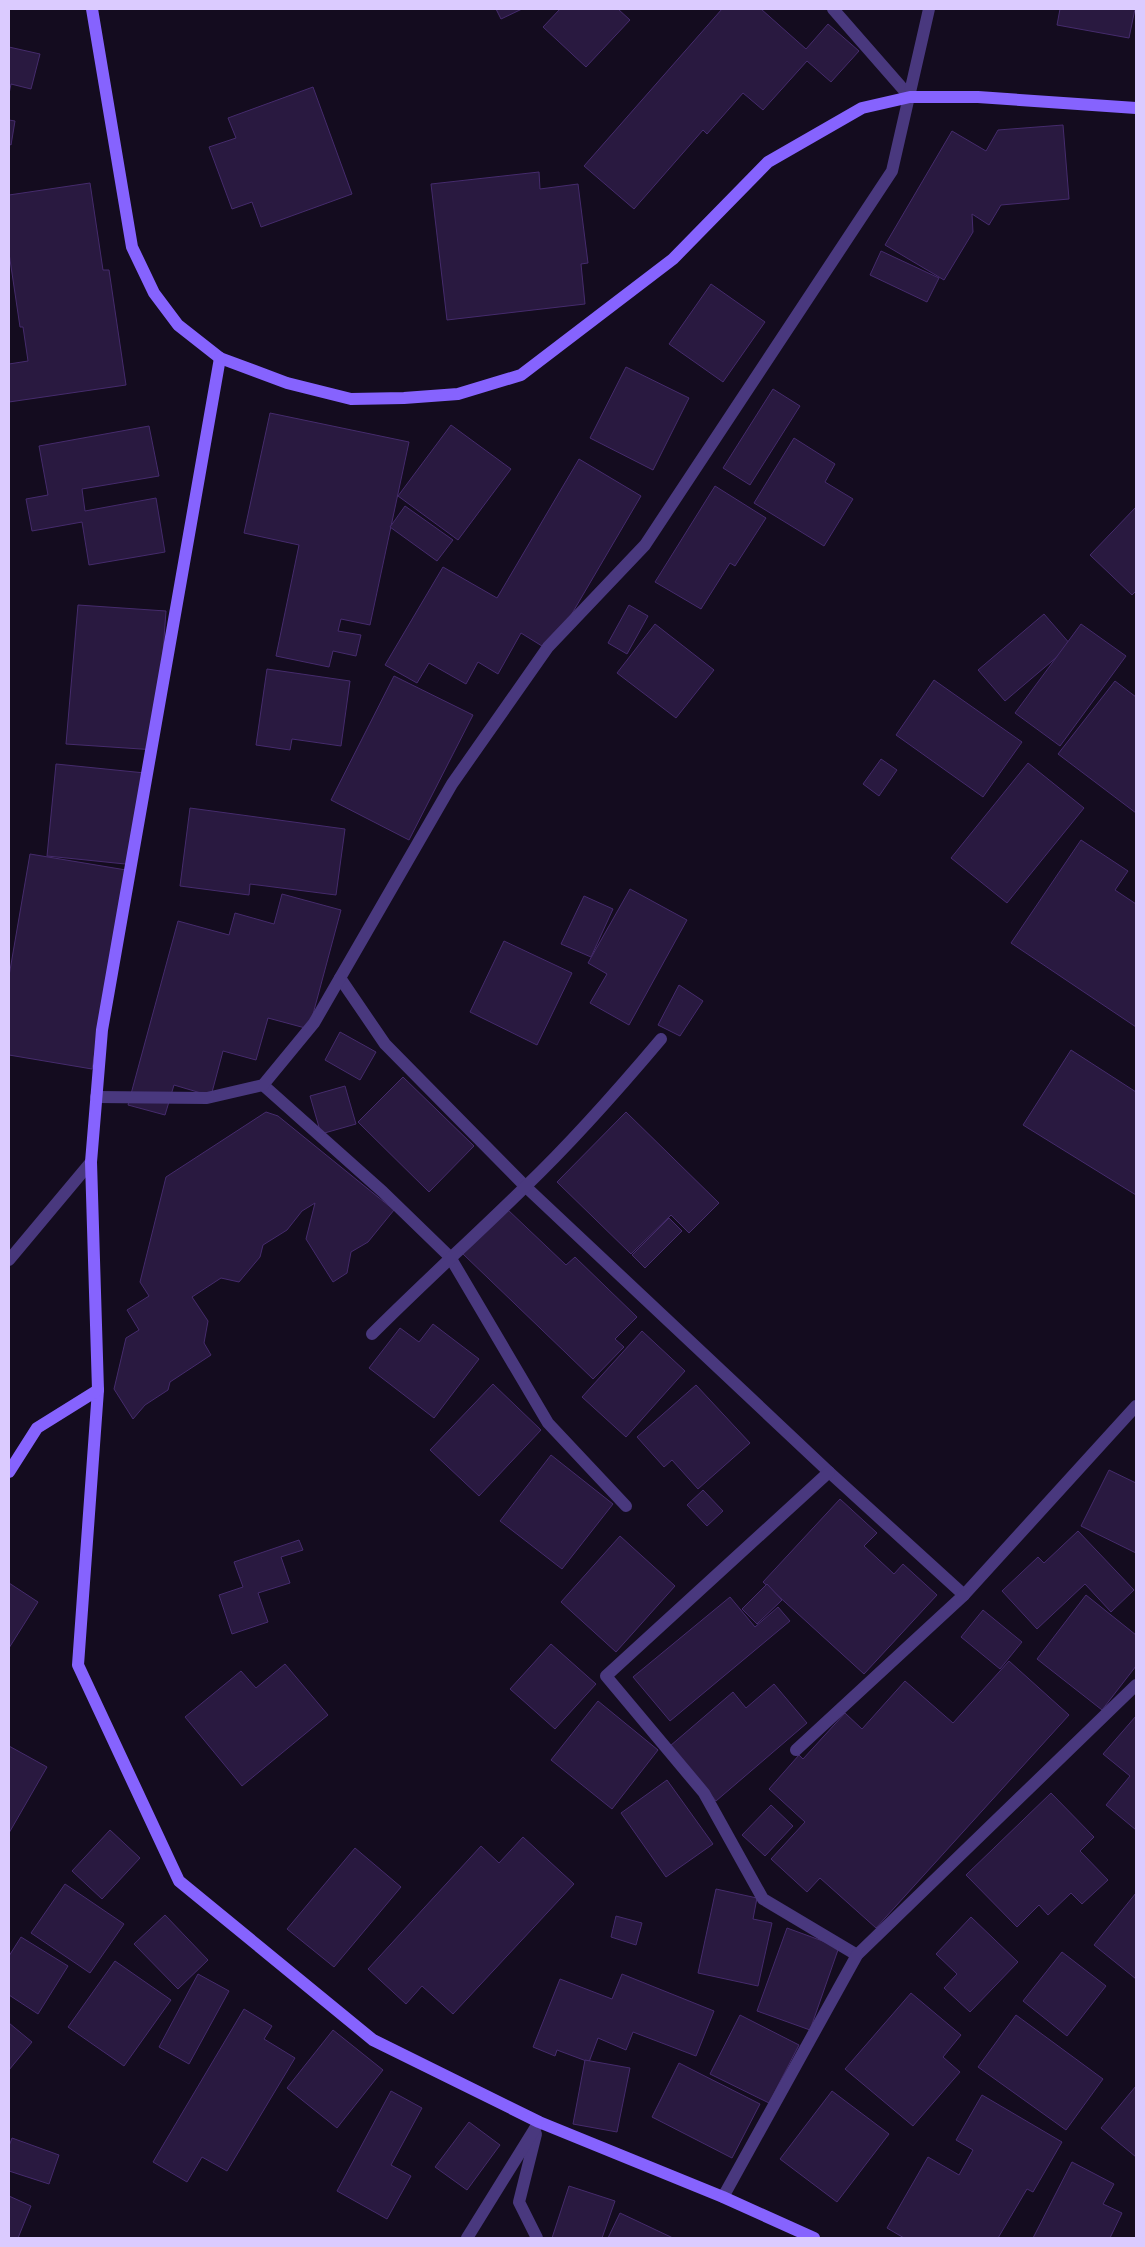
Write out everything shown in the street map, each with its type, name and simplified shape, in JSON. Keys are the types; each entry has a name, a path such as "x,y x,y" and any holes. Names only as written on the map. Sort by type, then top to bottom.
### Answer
{"street":[{"path":"92,9 132,247 154,294 178,325 220,358 286,383 351,399 458,394 521,375 673,259 768,162 862,108 910,97 978,97 1136,108"},
{"path":"833,9 910,97"},
{"path":"96,1097 207,1098 263,1085 314,1023 452,784 548,646 645,545 892,171 929,9"},
{"path":"220,358 102,1030 91,1162 98,1390 78,1665 179,1881 373,2040 539,2122 814,2238"},
{"path":"340,978 386,1044 526,1187 829,1472 964,1595"},
{"path":"372,1334 450,1257 526,1187 624,1083 661,1039"},
{"path":"263,1085 383,1192 450,1257 548,1423 626,1506"},
{"path":"9,1260 91,1162"},
{"path":"9,1472 37,1428 98,1390"},
{"path":"796,1750 964,1595 1136,1406"},
{"path":"829,1472 606,1676 704,1793 762,1899 857,1955"},
{"path":"723,2198 857,1955 1136,1685"},
{"path":"467,2238 539,2122"},
{"path":"536,2238 519,2202 539,2122"}],"building":[{"path":"496,9 522,9 501,19"},
{"path":"560,9 618,9 630,20 586,67 543,27"},
{"path":"722,9 761,9 806,49 828,24 859,51 831,82 807,61 763,110 743,93 707,134 703,130 634,209 584,166"},
{"path":"1060,9 1135,9 1129,38 1057,25"},
{"path":"9,47 40,54 31,89 11,84 9,94"},
{"path":"313,87 352,194 261,227 252,202 232,209 209,147 236,138 228,118"},
{"path":"9,120 15,121 11,145 9,144"},
{"path":"1063,125 1069,199 1001,205 989,225 972,214 973,232 944,280 885,245 952,131 986,151 998,130"},
{"path":"539,172 540,189 578,184 588,263 581,264 585,304 447,320 431,184"},
{"path":"90,183 103,270 109,270 126,385 9,402 9,364 28,361 23,327 20,327 9,253 9,195"},
{"path":"881,251 939,278 927,302 870,275"},
{"path":"711,284 765,322 723,382 669,344"},
{"path":"626,367 689,398 653,470 590,438"},
{"path":"773,389 800,406 750,485 723,468"},
{"path":"270,413 409,442 370,625 341,619 338,631 361,635 356,656 333,651 329,667 276,656 299,545 244,533"},
{"path":"451,425 511,469 458,540 398,496"},
{"path":"149,426 159,476 82,489 85,511 156,498 165,552 89,565 82,522 32,531 26,499 48,495 39,446"},
{"path":"794,438 835,464 825,482 853,499 824,546 754,503"},
{"path":"579,459 641,496 550,651 521,633 498,674 478,662 466,684 429,663 417,683 385,665 443,567 497,598"},
{"path":"715,486 766,518 735,566 730,563 701,609 655,582"},
{"path":"405,506 453,540 437,561 390,527"},
{"path":"1136,507 1136,591 1132,595 1090,555"},
{"path":"78,605 166,611 156,750 66,744"},
{"path":"629,605 648,616 627,654 608,643"},
{"path":"1044,614 1071,645 1005,701 978,670"},
{"path":"655,624 714,670 676,718 617,673"},
{"path":"1081,624 1126,656 1060,746 1015,713"},
{"path":"267,669 350,681 341,746 292,739 290,750 256,745"},
{"path":"394,676 473,715 409,840 331,800"},
{"path":"934,680 1022,742 983,797 896,735"},
{"path":"1115,681 1136,697 1136,813 1058,754"},
{"path":"881,759 897,770 879,796 863,784"},
{"path":"1028,763 1084,808 1007,903 951,858"},
{"path":"56,764 145,773 135,865 47,856"},
{"path":"190,808 345,829 336,895 250,884 249,895 180,886"},
{"path":"1081,840 1128,871 1115,890 1136,904 1136,1027 1011,943"},
{"path":"30,854 126,870 92,1069 9,1055 9,976"},
{"path":"630,889 687,920 629,1025 590,1003 607,974 588,963"},
{"path":"282,894 341,910 309,1029 268,1018 256,1060 223,1051 211,1096 174,1085 165,1115 128,1105 178,921 229,935 235,913 274,924"},
{"path":"584,896 613,909 591,957 561,944"},
{"path":"504,941 572,973 537,1045 470,1012"},
{"path":"679,985 703,1001 680,1036 658,1025"},
{"path":"340,1032 376,1052 360,1080 325,1060"},
{"path":"1071,1050 1136,1092 1136,1195 1023,1125"},
{"path":"403,1077 474,1146 429,1192 358,1122"},
{"path":"345,1086 356,1124 321,1134 310,1096"},
{"path":"266,1112 278,1116 394,1210 368,1242 351,1252 347,1273 333,1282 306,1239 315,1203 302,1211 287,1230 263,1245 260,1257 239,1282 221,1278 192,1297 208,1321 204,1343 211,1355 170,1382 168,1390 145,1405 133,1419 114,1389 126,1338 139,1330 127,1310 149,1296 140,1282 166,1177"},
{"path":"626,1112 719,1203 689,1233 671,1215 631,1254 557,1182"},
{"path":"507,1209 566,1265 575,1257 637,1317 615,1339 624,1347 593,1379 463,1254"},
{"path":"669,1218 682,1231 645,1268 632,1255"},
{"path":"433,1324 479,1359 434,1418 369,1368 400,1328 419,1342"},
{"path":"642,1331 685,1371 626,1437 582,1397"},
{"path":"493,1384 541,1430 479,1496 430,1450"},
{"path":"696,1385 750,1443 698,1489 672,1460 664,1467 637,1437"},
{"path":"551,1455 613,1504 562,1569 500,1521"},
{"path":"1109,1470 1136,1483 1136,1553 1081,1526"},
{"path":"703,1490 723,1511 707,1526 687,1505"},
{"path":"840,1499 877,1533 864,1546 894,1574 903,1564 937,1595 864,1674 763,1582"},
{"path":"1078,1531 1134,1590 1111,1612 1085,1584 1037,1629 1002,1591 1038,1557 1044,1563"},
{"path":"620,1536 675,1586 616,1652 561,1602"},
{"path":"299,1540 303,1550 281,1557 290,1583 258,1593 268,1622 232,1634 219,1595 243,1587 234,1562"},
{"path":"9,1583 38,1602 9,1648"},
{"path":"767,1584 782,1600 757,1624 742,1609"},
{"path":"1086,1595 1136,1635 1136,1666 1102,1710 1037,1659"},
{"path":"730,1597 755,1627 778,1607 790,1621 670,1721 633,1677"},
{"path":"983,1610 1022,1642 1000,1669 961,1637"},
{"path":"551,1644 596,1684 555,1729 510,1689"},
{"path":"1009,1661 1069,1715 876,1928 820,1878 807,1892 771,1859 805,1822 769,1789 799,1755 803,1759 845,1713 862,1729 905,1681 953,1723"},
{"path":"285,1664 328,1715 242,1786 185,1717 241,1671 256,1688"},
{"path":"774,1684 807,1723 716,1801 670,1746 733,1692 746,1708"},
{"path":"598,1701 658,1750 612,1809 551,1760"},
{"path":"1136,1716 1136,1830 1106,1805 1130,1776 1103,1754"},
{"path":"9,1746 47,1767 9,1833"},
{"path":"667,1780 713,1844 666,1877 621,1813"},
{"path":"1051,1793 1094,1837 1080,1851 1108,1880 1082,1904 1071,1893 1048,1915 1039,1905 1017,1927 966,1875"},
{"path":"771,1805 793,1826 765,1856 742,1835"},
{"path":"110,1830 140,1858 102,1899 72,1871"},
{"path":"523,1837 574,1884 453,2014 422,1986 406,2004 368,1969 481,1846 499,1863"},
{"path":"355,1848 401,1887 334,1967 287,1929"},
{"path":"65,1884 124,1924 90,1973 31,1933"},
{"path":"716,1889 757,1898 753,1919 772,1923 758,1986 698,1973"},
{"path":"1136,1893 1136,1979 1094,1945"},
{"path":"165,1915 208,1960 178,1989 134,1944"},
{"path":"616,1916 642,1923 636,1945 611,1937"},
{"path":"971,1917 1018,1962 970,2012 944,1988 957,1974 936,1954"},
{"path":"787,1928 839,1947 810,2030 757,2011"},
{"path":"21,1937 68,1966 38,2014 9,1995 9,1956"},
{"path":"1062,1952 1106,1986 1067,2036 1023,2001"},
{"path":"115,1961 171,2000 124,2066 68,2027"},
{"path":"198,1974 229,1991 189,2064 159,2047"},
{"path":"622,1974 714,2011 696,2056 633,2032 626,2050 598,2038 589,2062 557,2050 555,2056 533,2047 560,1979 612,1999"},
{"path":"911,1993 961,2035 943,2057 960,2072 913,2126 845,2069"},
{"path":"244,2009 272,2026 264,2039 295,2058 227,2171 202,2157 187,2182 153,2162"},
{"path":"740,2015 799,2045 769,2103 710,2074"},
{"path":"1016,2015 1103,2079 1066,2130 978,2067"},
{"path":"9,2023 32,2042 9,2070"},
{"path":"333,2030 383,2070 337,2128 287,2088"},
{"path":"585,2060 630,2068 617,2132 573,2124"},
{"path":"679,2063 760,2104 732,2158 652,2117"},
{"path":"1136,2086 1136,2157 1101,2128"},
{"path":"391,2091 422,2108 391,2165 411,2176 387,2219 337,2191"},
{"path":"832,2091 889,2134 837,2202 780,2159"},
{"path":"982,2095 1062,2142 1033,2192 1027,2189 998,2238 904,2238 887,2228 928,2157 959,2175 973,2150 956,2140"},
{"path":"469,2122 500,2145 467,2190 435,2167"},
{"path":"12,2138 59,2155 49,2184 9,2171 9,2146"},
{"path":"1072,2162 1114,2184 1103,2204 1122,2213 1110,2238 1033,2238"},
{"path":"569,2186 615,2201 602,2238 552,2238"},
{"path":"9,2196 31,2206 18,2238 9,2238"},
{"path":"620,2213 673,2238 608,2238"}]}
